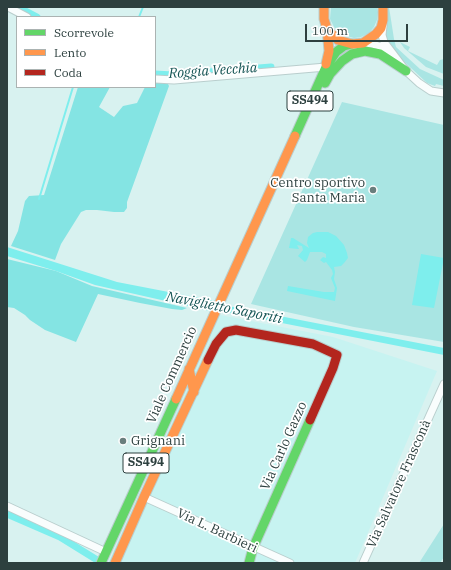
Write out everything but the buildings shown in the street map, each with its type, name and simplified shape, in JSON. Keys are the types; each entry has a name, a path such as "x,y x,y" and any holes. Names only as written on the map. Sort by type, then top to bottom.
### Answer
{"main road":[{"name":"Viale Commercio","path":"324,7 324,19 327,29 329,50 326,67"},
{"path":"363,43 370,40 381,28 383,20 383,7"},
{"name":"Viale Commercio","path":"327,29 338,40 352,44"},
{"name":"Viale Commercio","path":"104,558 326,67 336,52 344,46 363,43"},
{"path":"295,135 307,117 330,74 342,61 352,54 365,51 380,54 403,68"},
{"name":"Via Carlo Gazzo","path":"194,392 216,344 226,332 236,330 313,344 337,355 333,368 253,548 249,563"},
{"path":"115,563 144,497 194,392 189,369"}],"street":[{"path":"8,7 25,16"},
{"path":"383,20 382,34 384,42 403,68"},
{"path":"363,43 379,46 419,83 431,91 444,93"},
{"path":"156,79 174,80 326,67"},
{"name":"Via Salvatore Frasconà","path":"363,563 444,384"},
{"name":"Via L. Barbieri","path":"144,497 253,548 290,563"},
{"path":"7,506 104,558"}],"shaded area":[{"path":"331,7 377,7 377,20 369,33 361,37 354,38 346,36 339,33 334,27 330,19"},
{"path":"386,7 389,7 396,47 420,69 444,80 444,86 436,84 435,86 427,83 395,53 384,34"},
{"path":"400,42 410,47 408,51 437,65 440,60 444,59 444,74 426,67 404,48"},
{"path":"164,82 169,86 127,202 127,208 124,212 86,210 81,212 61,244 55,260 11,246 18,231 25,201 29,196 44,195 78,88 109,88 99,107 114,117 123,106 137,103 144,88 156,88 156,83"},
{"name":"Centro sportivo Santa Maria","path":"342,102 444,125 444,342 354,327 251,304"},
{"path":"7,259 56,271 92,286 187,308 182,310 172,309 98,294 76,342 45,330 14,308 7,307"},
{"path":"220,315 333,337 437,371 355,563 108,563"},
{"path":"444,524 444,557 440,563 419,563"}],"water":[{"path":"317,232 328,232 336,236 344,245 347,253 348,258 344,263 341,266 334,267 334,279 337,288 335,301 287,291 288,286 324,292 334,292 335,288 331,278 333,274 332,270 326,262 324,263 320,260 323,257 326,258 326,254 322,252 310,252 305,262 298,256 303,250 302,246 297,245 299,249 289,248 291,238 293,238 309,248 307,243 308,237"},
{"path":"7,247 117,282 215,301 210,311 95,285 7,256"},
{"path":"421,254 444,258 434,308 412,305"},
{"name":"Naviglietto Saporiti","path":"223,305 444,348 444,355 221,311"}],"waterway":[{"name":"Roggia Vecchia","path":"18,7 35,16"},
{"path":"139,16 143,7"},
{"name":"Roggia Vecchia","path":"156,74 173,75 271,67"},
{"path":"39,199 73,88"},
{"path":"7,514 60,537 102,563"}],"traffic: fast":[{"path":"295,136 326,67 336,52 344,46 352,44"},
{"path":"325,83 330,74 342,61 352,54 365,51 380,54 406,71"},
{"path":"101,563 176,399"},
{"path":"249,563 253,548 310,420"}],"traffic: slow":[{"path":"324,7 324,19 327,29 338,40 352,44 363,43 376,34 381,28 383,20 383,7"},
{"path":"326,64 329,51 327,29"},
{"path":"176,399 295,136"},
{"path":"115,563 208,360"},
{"path":"189,369 194,392"}],"traffic: jam":[{"path":"208,360 216,344 226,332 236,330 313,344 337,355 333,368 310,420"}],"place":[{"name":"Centro sportivo Santa Maria","path":"373,190"},
{"name":"Grignani","path":"123,441"}]}
